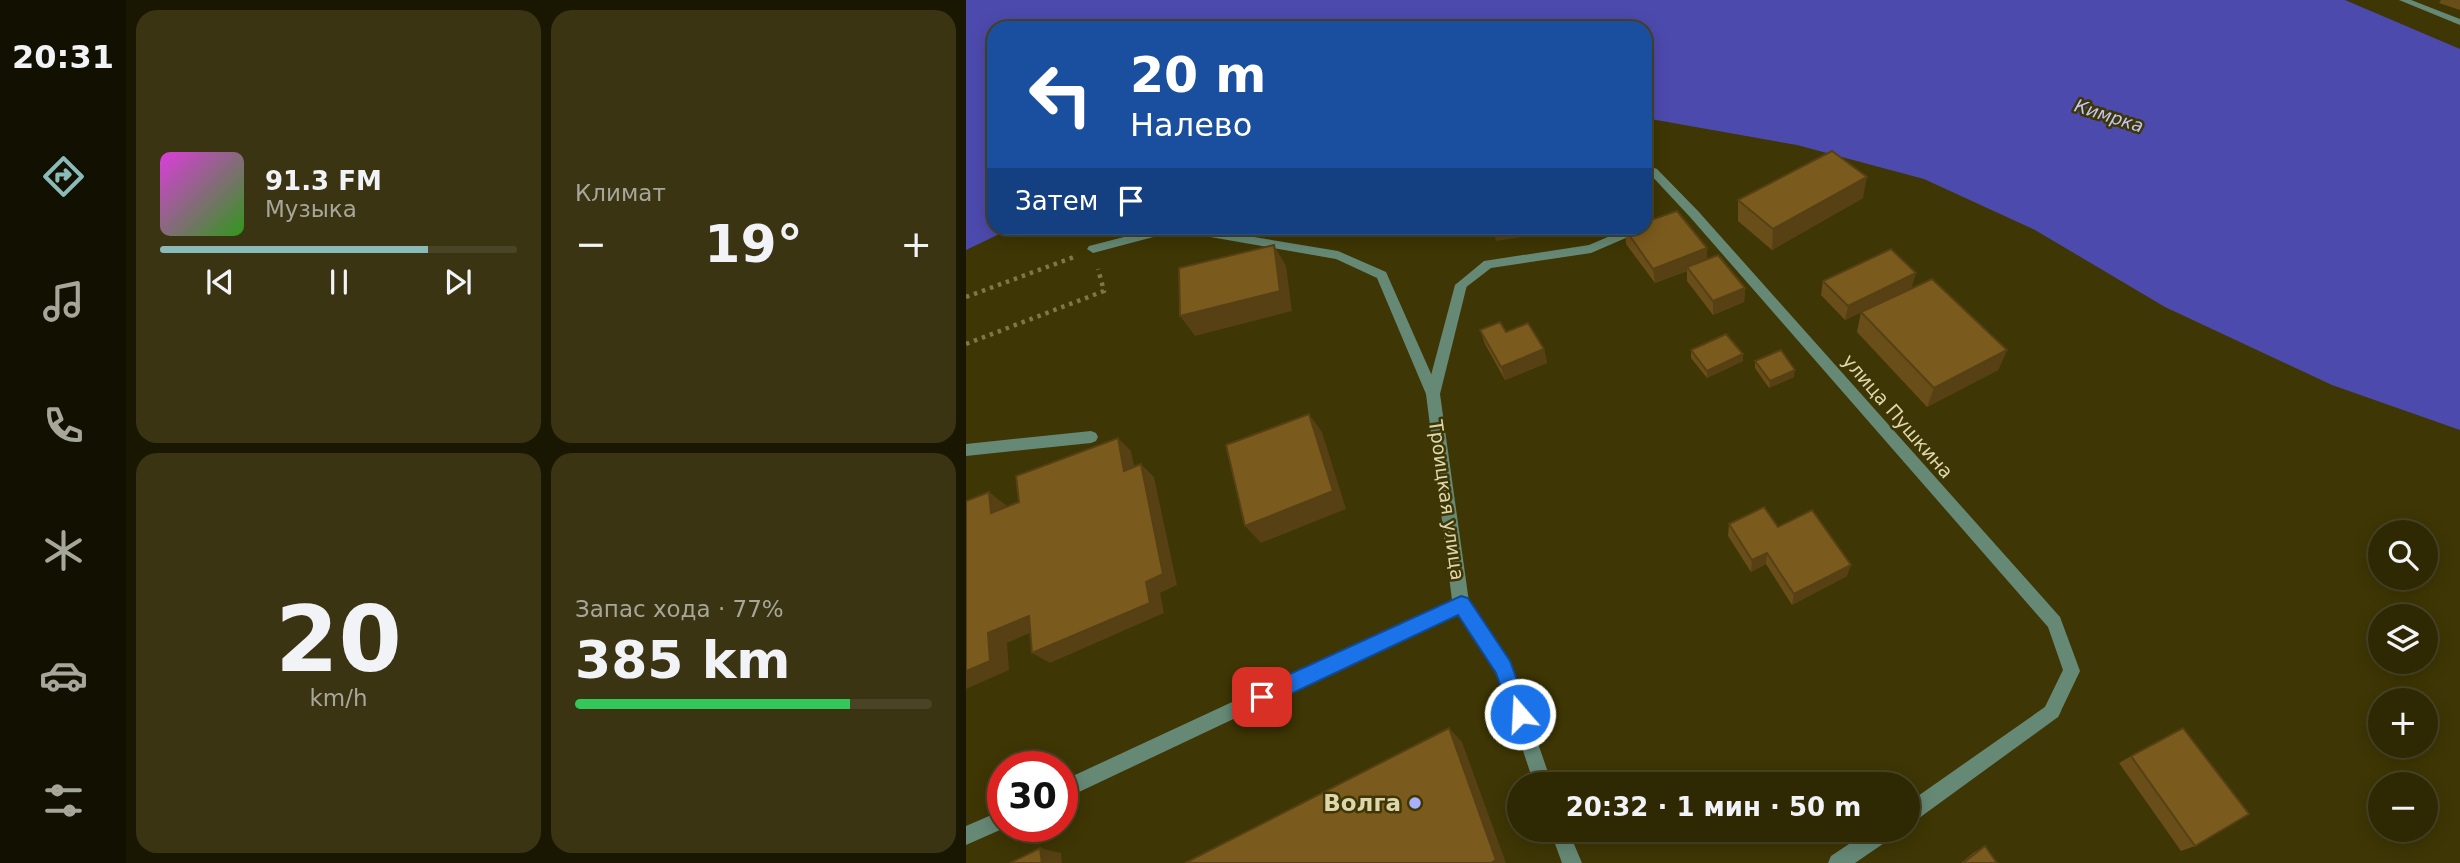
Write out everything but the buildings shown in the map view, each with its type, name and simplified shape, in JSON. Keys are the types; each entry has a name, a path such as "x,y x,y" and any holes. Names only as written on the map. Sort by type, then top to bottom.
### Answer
{"street":[{"path":"2403,0 2460,22"},
{"name":"улица Пушкина","path":"1652,172 2054,622 2072,671 2052,711 1920,805"},
{"path":"1093,249 1146,235"},
{"path":"1221,235 1338,255 1382,275 1433,394"},
{"name":"Троицкая улица","path":"1540,772 1504,668 1461,604 1433,394 1461,285 1488,264 1591,249 1621,235"},
{"path":"966,450 1091,437"},
{"path":"1078,784 1461,604"},
{"path":"966,836 987,826"},
{"path":"1564,842 1572,863"},
{"path":"1838,863 1868,842"}],"path":[{"path":"966,297 1093,249"},
{"path":"966,344 1104,291"}],"water":[{"name":"Кимрка","path":"966,0 2345,0 2460,49 2460,430 2332,385 2165,307 2035,230 1924,179 1797,145 1652,119 1652,21 987,21 987,235 997,235 966,250"}],"place":[{"name":"Волга","path":"1415,803"}],"route":[{"path":"1262,697 1461,604 1504,668 1520,714"}]}
